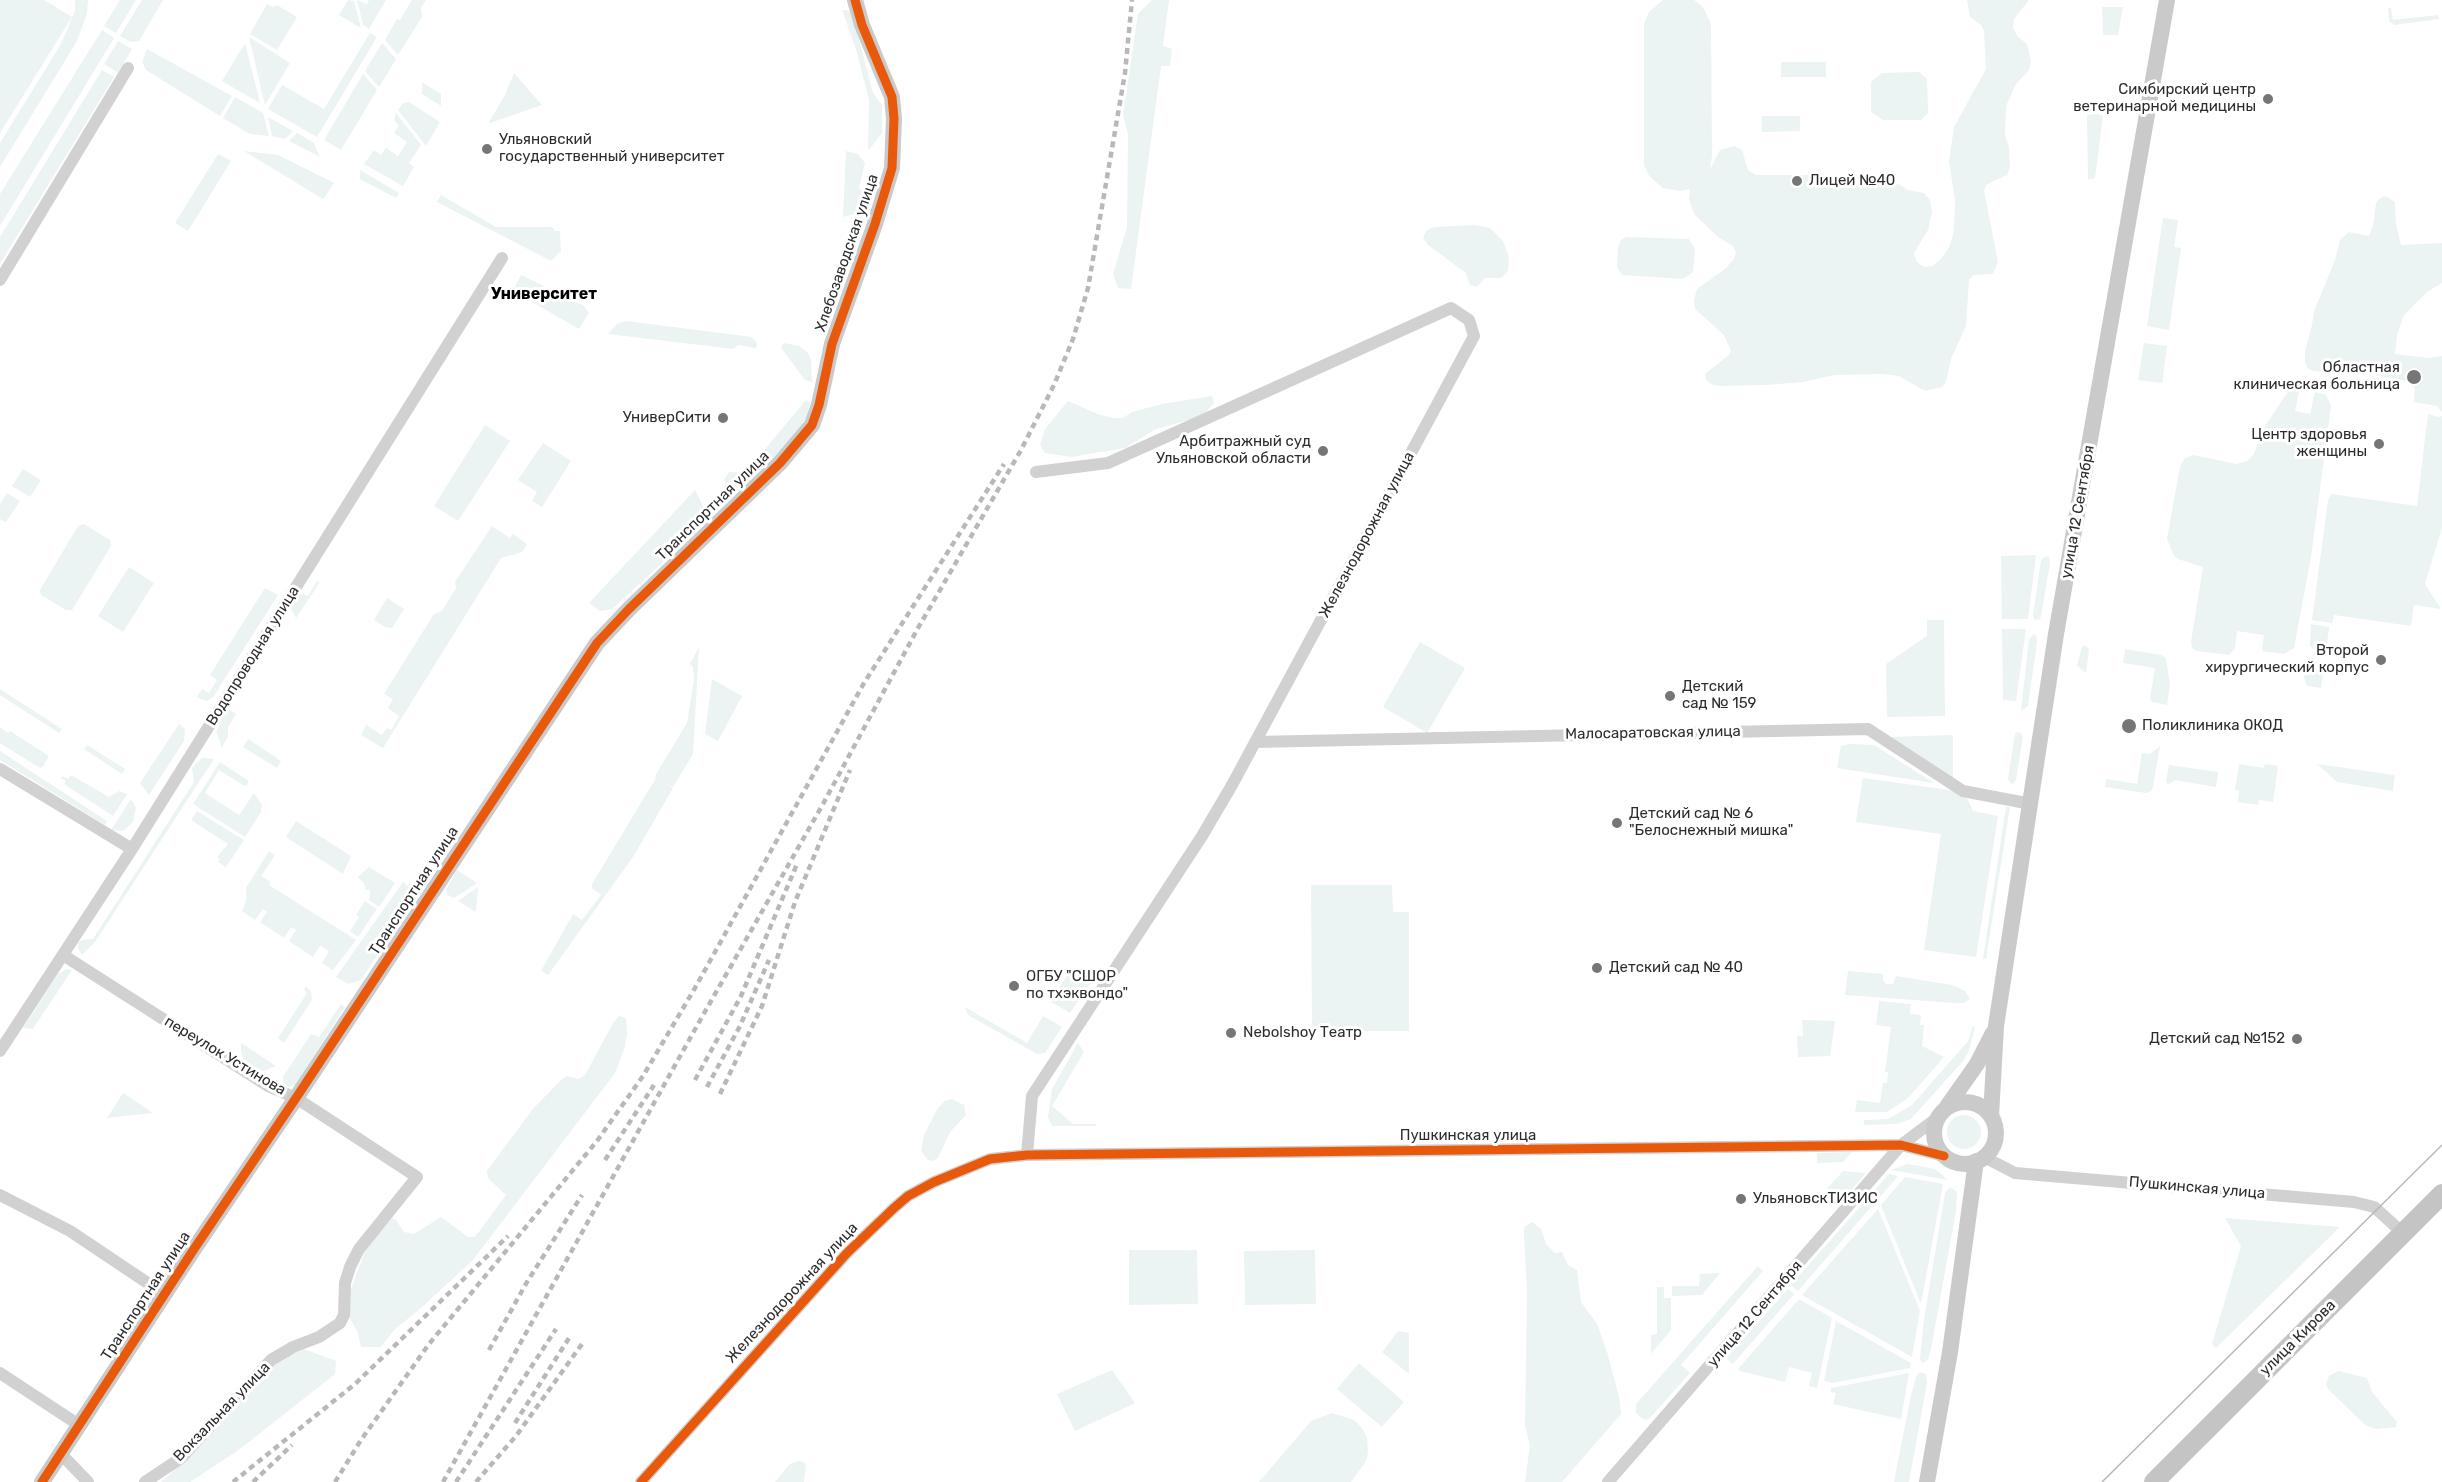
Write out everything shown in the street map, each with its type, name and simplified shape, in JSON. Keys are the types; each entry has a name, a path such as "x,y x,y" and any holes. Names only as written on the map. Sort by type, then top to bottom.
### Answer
{"main road":[{"name":"улица Кирова","path":"2154,1482 2442,1194"}],"street":[{"name":"Хлебозаводская улица","path":"832,344 879,213 892,168 894,142 892,97 862,25 855,0"},
{"name":"улица 12 Сентября","path":"1991,1116 1996,1026 2056,634 2167,0"},
{"path":"0,280 128,68"},
{"name":"Водопроводная улица","path":"0,1051 132,849 502,258"},
{"name":"Железнодорожная улица","path":"1027,1155 1032,1096 1202,836 1255,742 1474,336 1469,320 1451,308 1108,463 1036,472"},
{"name":"Транспортная улица","path":"42,1482 164,1294 297,1098 597,643 780,463 812,425 819,405 832,344"},
{"name":"Малосаратовская улица","path":"1255,742 1868,729 1963,791 2031,804"},
{"path":"0,769 132,849"},
{"name":"переулок Устинова","path":"63,955 268,1086 297,1098 417,1177"},
{"name":"улица 12 Сентября","path":"1941,1113 1977,1064 1996,1026"},
{"path":"1901,1145 1957,1102 1970,1102 1982,1107 1991,1116 1996,1133 1994,1143 1980,1159 1927,1482"},
{"path":"1941,1113 1934,1128 1934,1138 1944,1156 1954,1162 1965,1163 1980,1159"},
{"name":"улица 12 Сентября","path":"1608,1482 1901,1145"},
{"name":"Пушкинская улица","path":"990,1159 1027,1155 1901,1145 1944,1156"},
{"name":"Железнодорожная улица","path":"641,1482 847,1253 894,1208 908,1196 934,1182 990,1159"},
{"name":"Пушкинская улица","path":"1980,1159 2015,1173 2354,1202 2374,1208 2403,1233"},
{"name":"Вокзальная улица","path":"145,1482 181,1458 271,1360 293,1347 319,1337 340,1323 344,1315 348,1275 359,1249 417,1177"},
{"path":"0,1195 70,1231 164,1294"},
{"path":"0,1373 79,1425"},
{"path":"61,1454 88,1482"}],"shaded area":[{"path":"0,0 44,0 72,17 0,133"},
{"path":"75,0 88,0 87,13 77,41 0,167 0,143 61,44 75,11"},
{"path":"120,0 136,0 116,33 104,26"},
{"path":"142,0 163,0 139,41 131,42 120,36"},
{"path":"348,0 354,1 361,28 339,15"},
{"path":"357,0 367,4 369,0 386,0 369,29 363,25"},
{"path":"412,0 426,0 421,8 422,17 398,55 385,40 397,19 400,20"},
{"path":"1152,0 1169,0 1163,46 1172,49 1170,66 1161,66 1131,289 1118,288 1113,274 1127,227 1128,135 1123,115 1138,14"},
{"path":"1663,0 1694,0 1703,7 1711,24 1712,156 1710,169 1720,150 1735,146 1742,150 1748,170 1756,175 1877,175 1889,178 1908,190 1924,193 1930,200 1932,212 1928,230 1914,253 1917,262 1924,267 1932,266 1941,259 1950,246 1954,230 1955,200 1949,161 1954,127 1986,69 1984,31 1981,25 1970,17 1967,0 2029,0 2014,19 2013,28 2018,37 2027,44 2031,61 2029,70 2016,84 2006,106 2005,135 2009,147 2010,167 2007,175 1986,185 1984,191 1998,262 1993,274 1973,275 1969,280 1966,326 1951,359 1946,382 1942,387 1925,391 1899,376 1883,374 1835,375 1803,382 1766,385 1720,386 1713,385 1706,380 1705,374 1731,351 1724,335 1695,309 1694,300 1697,289 1725,269 1736,253 1733,246 1718,237 1694,214 1689,199 1690,189 1680,191 1663,188 1650,177 1644,165 1644,24 1649,12"},
{"path":"267,4 273,7 277,5 297,17 277,50 250,34"},
{"path":"2102,7 2123,7 2118,35 2103,35"},
{"path":"2388,8 2391,8 2393,20 2438,15 2439,19 2394,25 2389,21"},
{"path":"842,10 848,10 853,17 873,93 882,105 882,133 869,150 869,100 856,49"},
{"path":"102,30 114,38 0,226 0,194"},
{"path":"370,33 377,37 317,137 268,109 282,85 324,109"},
{"path":"249,37 290,63 265,105"},
{"path":"118,41 132,49 118,73 104,64"},
{"path":"245,43 260,103 222,81"},
{"path":"382,43 396,59 379,87 365,71"},
{"path":"147,49 232,96 220,116 146,70 142,62"},
{"path":"1781,62 1826,62 1826,77 1781,77"},
{"path":"102,70 114,77 0,264 0,237"},
{"path":"1919,72 1927,79 1928,113 1921,120 1883,120 1871,112 1871,82 1882,73"},
{"path":"514,73 542,105 490,123 505,95"},
{"path":"363,74 377,90 341,150 324,140"},
{"path":"422,82 441,94 441,106 422,94"},
{"path":"235,97 263,113 269,136 250,134 223,118"},
{"path":"409,102 440,122 426,146 398,110 403,103"},
{"path":"396,113 421,145 409,163 414,167 403,186 364,164 374,150 381,155 386,148 398,156 407,142 394,133 399,125 394,120"},
{"path":"2087,115 2103,116 2095,178 2088,179"},
{"path":"1762,116 1800,116 1800,131 1762,132"},
{"path":"268,117 293,131 285,139 272,136"},
{"path":"297,133 314,143 320,157 289,141"},
{"path":"244,151 278,155 334,183 323,199"},
{"path":"846,151 858,154 865,163 859,188 867,199 866,207 859,213 843,217"},
{"path":"218,154 231,161 188,231 175,223"},
{"path":"360,170 399,193 396,198 360,179"},
{"path":"441,195 496,227 552,227 555,231 560,231 561,251 551,261 437,202"},
{"path":"2386,196 2395,202 2396,224 2401,245 2442,243 2442,283 2427,292 2404,315 2397,335 2395,354 2428,358 2442,356 2442,412 2437,406 2414,402 2415,388 2407,381 2353,371 2343,374 2313,371 2307,368 2305,362 2305,351 2314,311 2335,260 2340,240 2349,232 2369,236 2373,226 2376,203 2380,198"},
{"path":"2163,218 2178,220 2174,247 2181,248 2169,330 2147,326"},
{"path":"1475,225 1490,228 1503,241 1509,257 1508,271 1501,278 1485,278 1477,287 1470,285 1466,273 1428,245 1423,238 1426,231 1434,227"},
{"path":"1626,237 1689,239 1695,249 1693,272 1683,279 1622,275 1617,267 1618,248 1621,240"},
{"path":"521,275 583,305 589,313 579,329 513,291"},
{"path":"626,321 752,337 757,343 756,348 738,345 733,349 608,334 617,324"},
{"path":"784,343 799,346 808,353 811,360 812,382 805,380 782,349"},
{"path":"2144,343 2167,346 2162,383 2138,380"},
{"path":"2291,387 2300,388 2295,411 2310,414 2315,392 2326,395 2331,406 2311,557 2294,648 2284,654 2262,651 2264,635 2237,631 2235,648 2229,655 2197,651 2192,648 2191,642 2203,567 2174,556 2167,539 2180,466 2185,458 2194,455 2236,464 2247,461 2254,454 2263,429"},
{"path":"1212,396 1214,403 1203,416 1156,429 1125,448 1071,457 1045,453 1040,445 1045,429 1068,401 1100,415 1123,418 1132,412 1162,404"},
{"path":"806,400 810,403 807,416 789,446 743,489 734,492 727,488 724,480 729,472 745,473"},
{"path":"2428,414 2442,416 2442,528 2425,584 2441,609 2414,605 2411,626 2334,615 2332,623 2312,620 2328,500 2331,494 2417,506"},
{"path":"485,425 510,441 458,521 434,506"},
{"path":"543,443 571,461 542,507 532,501 537,492 518,480"},
{"path":"23,469 41,480 30,497 12,486"},
{"path":"695,490 704,508 698,515 701,521 696,532 612,609 600,611 589,603"},
{"path":"7,493 20,501 6,522 0,519 0,504"},
{"path":"84,524 110,540 111,546 72,610 66,610 41,595 40,590 78,526"},
{"path":"492,526 510,538 513,534 527,544 522,552 501,558 383,748 361,735 366,725 382,735 387,728 391,730 399,716 388,708 393,699 384,694 434,614 442,611 456,588 455,582"},
{"path":"2036,555 2028,619 2002,619 2001,556"},
{"path":"2046,556 2049,557 2050,563 2041,616 2040,619 2035,620 2033,616 2041,560"},
{"path":"129,567 154,583 123,632 98,616"},
{"path":"317,581 320,582 296,618 290,607 299,593 308,596"},
{"path":"265,588 278,595 213,697 207,701 197,697 202,689 209,693 217,680 210,675"},
{"path":"387,598 404,609 392,628 385,627 374,620"},
{"path":"1927,620 1944,620 1945,716 1887,717 1886,664 1927,636"},
{"path":"2311,624 2329,627 2326,652 2315,650 2310,646"},
{"path":"2002,629 2026,629 2016,701 2003,700"},
{"path":"2034,634 2037,642 2028,706 2021,711 2029,639"},
{"path":"1420,642 1465,668 1427,733 1383,707"},
{"path":"2082,646 2089,649 2086,673 2077,666"},
{"path":"699,647 693,754 673,787 664,782 673,788 633,857 548,975 541,971 573,914 582,920 601,895 592,888 592,884 687,723 694,679 693,667 690,663"},
{"path":"2125,649 2162,655 2166,658 2170,685 2167,705 2152,702 2150,699 2155,668 2123,663"},
{"path":"2306,663 2324,665 2321,688 2307,686 2304,677"},
{"path":"712,679 742,696 718,741 705,734"},
{"path":"0,689 62,729 59,733 0,695"},
{"path":"227,708 236,714 228,727 228,737 222,747 216,732 220,724 218,722"},
{"path":"179,724 185,729 184,741 149,795 140,783"},
{"path":"0,727 49,756 43,766 40,768 0,743"},
{"path":"2017,732 2023,736 2016,780 2012,785 2008,779"},
{"path":"1953,735 1953,781 1890,737"},
{"path":"248,739 281,761 277,768 243,747"},
{"path":"87,745 125,769 122,774 84,749"},
{"path":"1874,745 1934,783 1837,768 1841,746"},
{"path":"2160,746 2151,791 2146,793 2105,787 2106,779 2137,784 2142,753 2150,754"},
{"path":"0,751 107,821 105,825 0,760"},
{"path":"202,758 214,759 95,942 82,955 78,949 78,943 82,940 93,939 194,782 192,768"},
{"path":"220,762 249,781 246,786 243,785 219,770 205,793 239,815 254,793 262,805 261,812 245,837 193,804"},
{"path":"2239,764 2264,768 2265,764 2278,766 2273,802 2259,800 2258,805 2238,802 2239,791 2235,790"},
{"path":"2317,764 2395,775 2393,791 2337,782"},
{"path":"2169,765 2218,772 2216,787 2175,780 2168,785 2166,781"},
{"path":"71,775 109,797 119,791 127,794 113,816 64,784 66,781 61,778 62,776 68,779"},
{"path":"1863,778 1949,790 1966,796 1973,811 1998,816 1976,957 1924,950 1941,834 1856,822"},
{"path":"131,799 136,808 133,822 123,831 111,830"},
{"path":"2006,807 2010,807 1986,959 1983,959"},
{"path":"197,811 244,840 226,867 218,862 220,859 217,857 228,844 191,820"},
{"path":"296,821 351,856 343,874 286,837"},
{"path":"269,851 275,855 261,876 271,882 269,885 356,940 333,970 322,963 329,951 320,946 313,957 289,941 296,930 291,927 284,938 260,922 267,912 263,909 255,920 242,911 246,901 246,888"},
{"path":"369,867 395,883 379,907 369,900 370,890 366,890 364,883 358,877"},
{"path":"457,870 477,883 454,898 448,895 446,890"},
{"path":"403,882 412,890 411,904 361,980 348,984 336,977"},
{"path":"1311,885 1392,885 1393,912 1409,912 1409,1031 1312,1031"},
{"path":"478,887 476,912 458,901"},
{"path":"365,901 377,909 358,937 350,931"},
{"path":"67,969 72,970 33,1029 23,1028 58,974"},
{"path":"1070,970 1091,982 1070,1013 1051,1002"},
{"path":"1848,971 1883,974 1883,981 1886,984 1893,984 1896,976 1952,985 1965,991 1970,999 1964,1003 1955,1003 1845,995"},
{"path":"306,986 311,992 312,1000 284,1043 278,1038 307,993 304,990"},
{"path":"1879,1001 1911,1004 1910,1014 1921,1015 1920,1025 1924,1025 1922,1046 1944,1057 1908,1098 1887,1112 1855,1112 1857,1100 1880,1103 1883,1083 1887,1083 1888,1072 1885,1072 1891,1027 1876,1025"},
{"path":"341,1004 345,1007 295,1085 284,1086 283,1077 311,1034 319,1037"},
{"path":"965,1007 1027,1043 1043,1016 1062,1027 1045,1053 1037,1054 968,1015"},
{"path":"619,1016 626,1018 627,1032 625,1047 615,1073 473,1260 394,1330 381,1347 361,1347 357,1331 344,1308 367,1246 392,1218 404,1232 414,1234 441,1217 468,1237 475,1237 506,1195 488,1178 487,1171 532,1110 561,1080 567,1076 578,1079 585,1075"},
{"path":"1802,1020 1835,1021 1830,1056 1798,1057 1797,1036 1803,1036"},
{"path":"1973,1026 1975,1027 1969,1051 1963,1061 1911,1119 1897,1124 1864,1125 1864,1120 1888,1119 1912,1105 1968,1041"},
{"path":"241,1043 276,1066 264,1071 255,1068 244,1059"},
{"path":"1078,1043 1084,1052 1052,1106 1073,1124 1096,1124 1096,1126 1052,1126 1048,1117 1052,1089"},
{"path":"123,1093 153,1113 107,1118"},
{"path":"952,1099 964,1105 966,1115 950,1132 938,1158 928,1160 921,1151 924,1135 938,1108 945,1101"},
{"path":"1964,1115 1976,1120 1981,1132 1976,1144 1964,1149 1952,1144 1947,1132 1952,1120"},
{"path":"1852,1152 1843,1162 1817,1163 1817,1153"},
{"path":"1908,1164 1935,1169 1948,1180 1891,1170"},
{"path":"1843,1171 1866,1173 1845,1198 1828,1195 1821,1203 1817,1200"},
{"path":"1889,1174 1898,1176 1798,1291 1791,1285"},
{"path":"1905,1177 1943,1184 1921,1304 1881,1205"},
{"path":"1950,1187 1957,1192 1956,1211 1931,1349 1928,1360 1922,1363 1920,1359 1924,1319 1945,1193"},
{"path":"1878,1209 1920,1311 1912,1357 1802,1295"},
{"path":"2225,1218 2340,1227 2216,1348 2212,1344 2241,1246"},
{"path":"1532,1222 1541,1229 1546,1244 1555,1253 1562,1252 1568,1265 1577,1270 1581,1302 1597,1324 1620,1401 1621,1414 1562,1482 1525,1482 1530,1445 1525,1426 1527,1293 1524,1227"},
{"path":"1129,1250 1197,1250 1198,1304 1129,1305"},
{"path":"1315,1250 1316,1304 1245,1305 1244,1251"},
{"path":"1758,1266 1763,1271 1681,1365 1690,1373 1649,1419 1640,1417 1636,1413 1636,1404"},
{"path":"1720,1273 1702,1295 1672,1296 1672,1286 1699,1286 1700,1274"},
{"path":"1657,1287 1664,1287 1664,1298 1671,1298 1671,1330 1651,1354 1651,1335 1657,1334"},
{"path":"1788,1289 1794,1294 1733,1364 1726,1358"},
{"path":"1799,1299 1832,1318 1817,1388 1809,1386 1812,1373 1789,1367 1785,1382 1740,1371 1738,1369"},
{"path":"1836,1321 1911,1363 1910,1368 1832,1383 1824,1381"},
{"path":"1398,1331 1409,1333 1409,1374 1382,1352"},
{"path":"304,1349 336,1361 335,1374 240,1449 190,1482 161,1482 274,1363"},
{"path":"1359,1363 1404,1402 1382,1427 1337,1389"},
{"path":"1112,1370 1135,1403 1075,1431 1057,1394"},
{"path":"2338,1371 2367,1378 2372,1392 2397,1422 2396,1427 2376,1429 2365,1425 2328,1389 2326,1384 2329,1376"},
{"path":"1920,1372 1926,1374 1927,1383 1909,1482 1894,1482 1911,1395 1916,1377"},
{"path":"1909,1373 1901,1419 1833,1404 1836,1393 1831,1392 1831,1388"},
{"path":"1332,1413 1354,1420 1362,1428 1367,1438 1366,1461 1351,1482 1259,1482 1311,1421"},
{"path":"798,1461 804,1462 806,1466 804,1482 775,1482 790,1464"}],"tram line":[{"path":"2102,1482 2442,1145"}],"railway":[{"path":"443,1482 823,804 918,628 1021,450 1054,385 1073,339 1088,288 1125,73 1132,0"},
{"path":"335,1482 361,1440 429,1344 597,1141 643,1076 695,988 864,683 1004,464"},
{"path":"720,1094 762,1006 795,902 850,770"},
{"path":"695,1080 741,996 797,864"},
{"path":"707,1087 740,1026 769,960"},
{"path":"605,1160 654,1085"},
{"path":"489,1350 527,1282 582,1195"},
{"path":"233,1482 355,1384 508,1236"},
{"path":"456,1482 556,1329"},
{"path":"515,1423 569,1338"},
{"path":"476,1482 516,1436 582,1344"},
{"path":"253,1482 292,1445"}],"cycle path":[{"path":"42,1482 597,643 780,463 812,425 819,405 832,344 875,224 892,168 894,119 892,97 862,25 855,0"},
{"path":"641,1482 847,1253 894,1208 908,1196 934,1182 990,1159 1027,1155 1901,1145 1944,1156"}],"place":[{"name":"Симбирский центр ветеринарной медицины","path":"2268,99"},
{"name":"Ульяновский государственный университет","path":"487,149"},
{"name":"Лицей №40","path":"1797,181"},
{"name":"Областная клиническая больница","path":"2414,377"},
{"name":"УниверСити","path":"723,418"},
{"name":"Центр здоровья женщины","path":"2379,444"},
{"name":"Арбитражный суд Ульяновской области","path":"1323,451"},
{"name":"Второй хирургический корпус","path":"2381,660"},
{"name":"Детский сад № 159","path":"1670,696"},
{"name":"Поликлиника ОКОД","path":"2129,726"},
{"name":"Детский сад № 6 \"Белоснежный мишка\"","path":"1617,823"},
{"name":"Детский сад № 40","path":"1597,968"},
{"name":"ОГБУ \"СШОР по тхэквондо\"","path":"1014,986"},
{"name":"Nebolshoy Театр","path":"1231,1033"},
{"name":"Детский сад №152","path":"2297,1039"},
{"name":"УльяновскТИЗИС","path":"1741,1199"}],"district":[{"name":"Университет","path":"544,294"}]}
